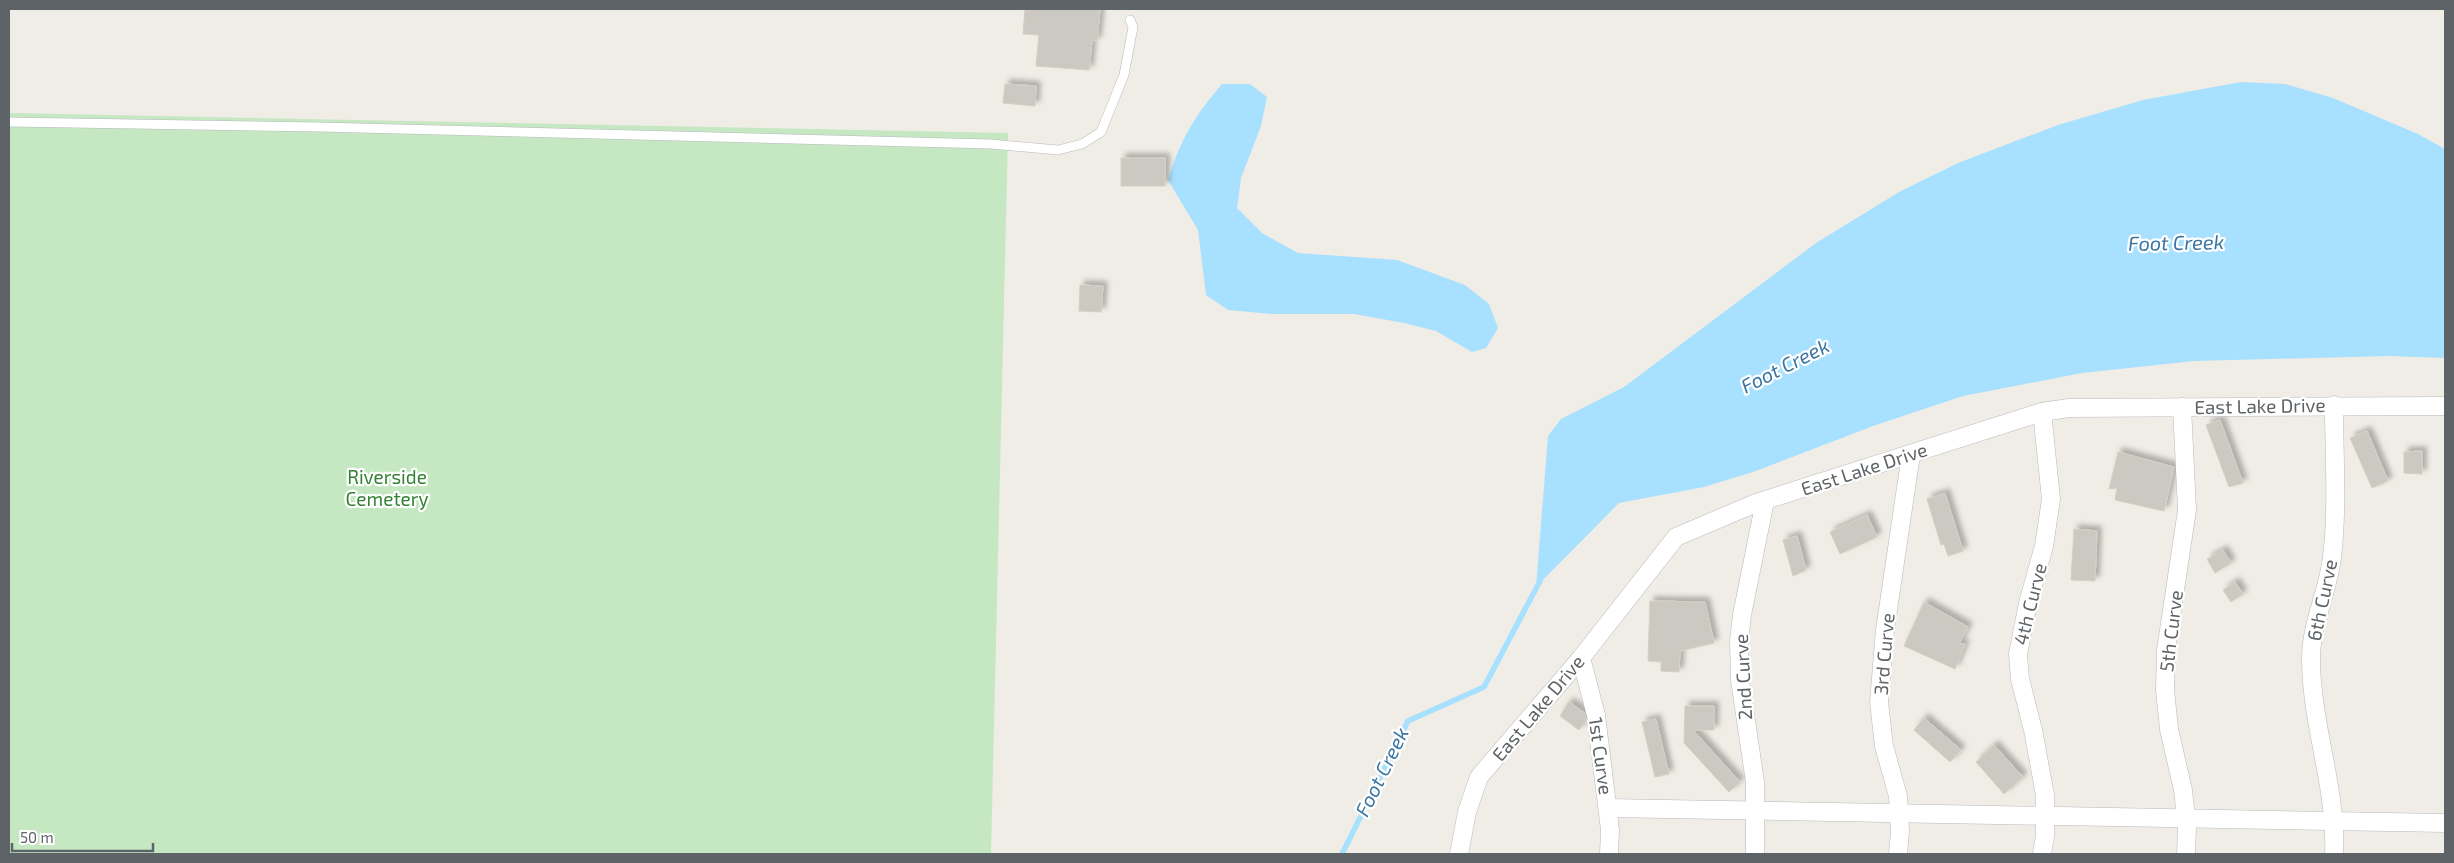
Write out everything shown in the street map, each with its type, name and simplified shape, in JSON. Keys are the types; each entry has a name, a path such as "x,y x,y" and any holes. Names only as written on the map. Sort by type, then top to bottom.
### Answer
{"street":[{"name":"East Lake Drive","path":"1459,854 1467,812 1479,777 1580,658 1676,537 1765,501 2042,412 2069,408 2334,405 2445,406"},
{"name":"6th Curve","path":"2334,405 2334,535 2332,560 2312,635 2311,662 2316,712 2333,805 2334,854"},
{"name":"5th Curve","path":"2182,407 2187,510 2166,650 2165,690 2169,729 2184,790 2186,854"},
{"name":"4th Curve","path":"2042,412 2051,499 2044,546 2028,603 2018,654 2020,679 2033,730 2045,795 2042,854"},
{"name":"3rd Curve","path":"1898,854 1898,796 1884,746 1879,702 1884,630 1911,454"},
{"name":"2nd Curve","path":"1755,854 1755,782 1740,680 1739,641 1742,615 1765,501"},
{"name":"1st Curve","path":"1580,658 1596,715 1608,808 1610,830 1609,854"},
{"path":"1608,808 2445,823"}],"lane":[{"path":"9,122 319,127 992,144 1058,150 1082,144 1102,132 1124,75 1133,27 1130,20"}],"green space":[{"name":"Riverside Cemetery","path":"9,113 1008,133 991,854 9,854"}],"water":[{"path":"2241,82 2285,84 2333,98 2418,134 2445,149 2445,358 2389,356 2194,361 2082,373 1963,396 1873,426 1753,472 1704,487 1619,503 1536,587 1548,436 1561,419 1624,387 1816,243 1899,192 1958,163 2058,125 2143,100"},
{"path":"1222,84 1250,84 1267,97 1261,126 1241,178 1237,208 1262,233 1298,253 1397,260 1465,285 1489,304 1498,328 1486,348 1472,352 1436,331 1354,314 1272,314 1228,310 1206,295 1198,230 1168,180 1189,129"}],"building":[{"path":"1025,9 1100,9 1097,41 1092,40 1089,70 1036,66 1039,35 1023,34"},
{"path":"1005,84 1036,86 1035,106 1003,103"},
{"path":"1121,158 1165,158 1165,186 1121,186"},
{"path":"1080,285 1103,286 1101,312 1079,311"},
{"path":"2220,420 2243,483 2229,487 2206,425"},
{"path":"2367,431 2388,481 2372,488 2350,438"},
{"path":"2422,451 2422,474 2404,473 2404,452"},
{"path":"2118,452 2174,467 2164,511 2115,500 2117,488 2109,489"},
{"path":"1945,493 1963,551 1948,556 1944,544 1941,545 1927,499"},
{"path":"1867,515 1877,537 1840,554 1830,532"},
{"path":"2074,529 2097,531 2095,581 2071,580"},
{"path":"1797,536 1806,570 1793,576 1783,540"},
{"path":"2223,550 2231,563 2215,573 2207,559"},
{"path":"2235,582 2243,594 2231,602 2223,590"},
{"path":"1650,601 1705,602 1714,643 1680,651 1679,672 1661,671 1661,662 1648,661"},
{"path":"1924,602 1968,627 1959,644 1965,644 1955,669 1904,646"},
{"path":"1569,702 1585,713 1586,721 1579,730 1560,716"},
{"path":"1685,706 1714,706 1714,730 1693,730 1740,782 1729,792 1684,743"},
{"path":"1924,718 1961,750 1950,762 1914,730"},
{"path":"1656,719 1669,774 1655,777 1642,722"},
{"path":"1994,745 2023,777 2004,794 1976,762"}],"waterway":[{"name":"Foot Creek","path":"1342,854 1408,721 1484,687 1540,581"}]}
